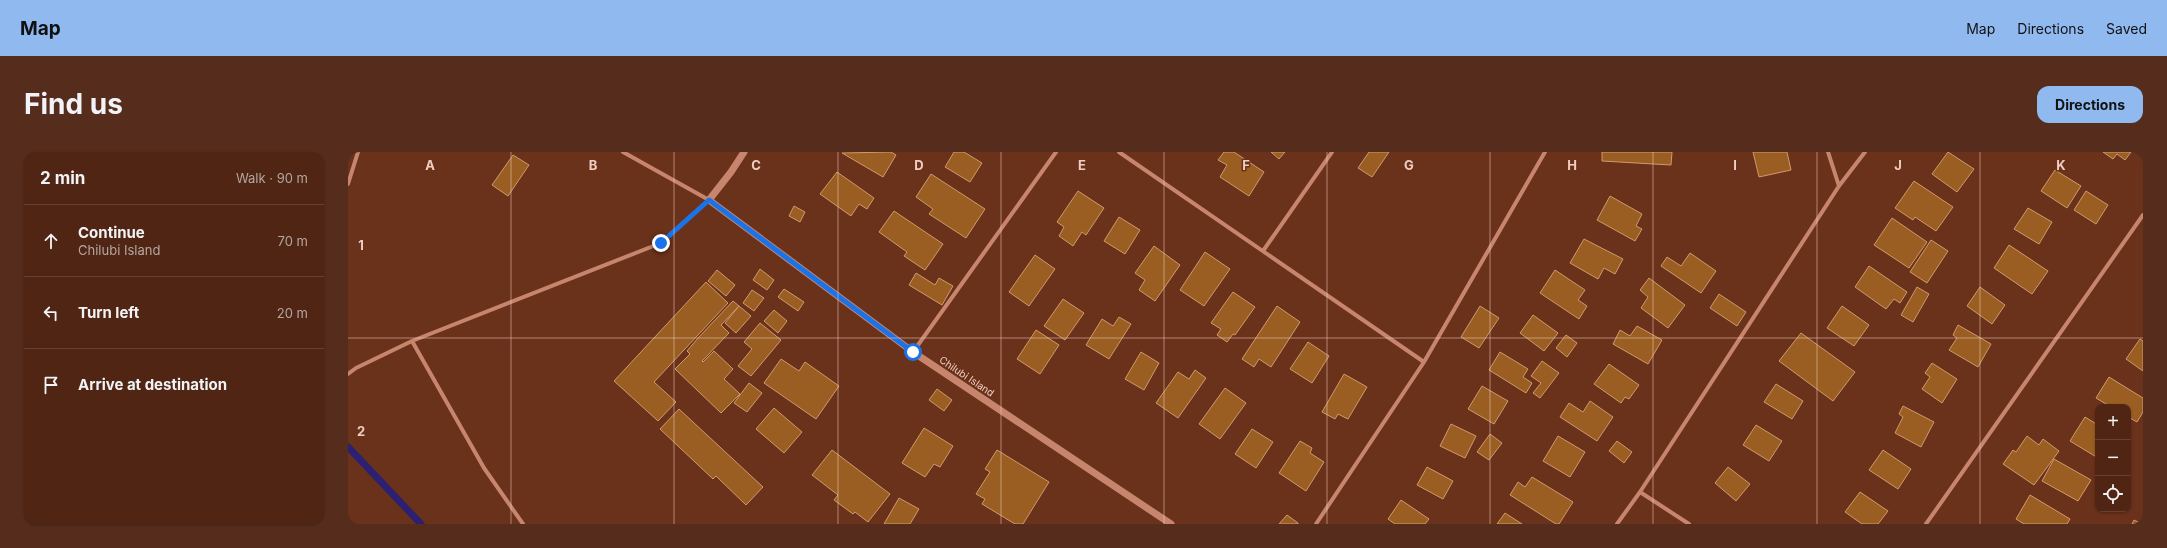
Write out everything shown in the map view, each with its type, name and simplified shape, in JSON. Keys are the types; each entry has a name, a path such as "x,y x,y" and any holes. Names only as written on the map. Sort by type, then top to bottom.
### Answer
{"street":[{"path":"348,184 358,152"},
{"path":"623,152 709,200"},
{"path":"348,374 356,368 412,341 661,243 709,200 731,172 744,152"},
{"path":"913,352 1056,152"},
{"path":"1119,152 1424,362"},
{"path":"1263,251 1332,152"},
{"path":"1316,524 1424,362 1545,152"},
{"path":"1828,152 1839,186"},
{"path":"1617,524 1640,492 1839,186 1865,152"},
{"name":"Chilubi Island","path":"709,200 913,352 1171,524"},
{"path":"1926,524 2143,215"},
{"path":"412,341 484,468 523,524"},
{"path":"1640,492 1689,524"}],"building":[{"path":"891,152 896,155 883,177 842,153"},
{"path":"954,152 964,152 982,163 970,182 945,167"},
{"path":"1224,152 1234,152 1264,172 1249,196 1220,177 1227,165 1218,160"},
{"path":"1271,152 1285,152 1279,159"},
{"path":"1369,152 1389,152 1372,177 1358,168"},
{"path":"1602,152 1672,152 1671,165 1602,161"},
{"path":"1753,152 1787,152 1791,170 1759,177"},
{"path":"1948,152 1974,169 1957,192 1932,174"},
{"path":"2103,152 2131,152 2125,160 2117,154 2113,159"},
{"path":"513,155 529,165 508,196 492,185"},
{"path":"2055,170 2081,186 2067,208 2041,191"},
{"path":"837,172 874,198 867,209 859,204 851,216 820,194"},
{"path":"931,174 985,209 966,238 929,214 933,209 916,197"},
{"path":"1914,181 1953,207 1936,231 1915,217 1913,220 1895,208"},
{"path":"1078,191 1104,208 1086,235 1082,232 1073,246 1059,236 1064,227 1057,222"},
{"path":"2086,191 2108,205 2096,224 2074,210"},
{"path":"1610,196 1642,214 1636,226 1642,229 1635,241 1597,220"},
{"path":"794,206 805,212 800,222 789,216"},
{"path":"2028,208 2052,222 2039,244 2014,229"},
{"path":"894,211 943,244 925,270 904,256 907,252 879,232"},
{"path":"1119,217 1140,230 1125,254 1104,241"},
{"path":"1892,218 1927,242 1909,268 1874,245"},
{"path":"1584,239 1623,259 1615,274 1604,268 1598,279 1570,263"},
{"path":"1931,240 1948,251 1927,283 1910,272"},
{"path":"2009,245 2048,271 2032,294 1994,268"},
{"path":"1154,246 1180,265 1155,301 1139,290 1145,280 1135,273"},
{"path":"1205,252 1230,269 1204,306 1180,290"},
{"path":"1690,253 1716,271 1701,293 1661,266 1667,257 1681,266"},
{"path":"1035,255 1055,269 1029,306 1009,292"},
{"path":"1869,266 1907,292 1900,303 1894,299 1886,309 1855,287"},
{"path":"760,269 774,280 767,290 753,280"},
{"path":"717,270 735,285 726,296 708,281"},
{"path":"1555,270 1585,290 1578,300 1587,306 1579,319 1540,293"},
{"path":"916,273 935,285 939,278 953,286 942,305 909,285"},
{"path":"1649,278 1685,305 1668,328 1641,308 1648,297 1640,290"},
{"path":"706,282 728,303 654,382 676,402 658,421 614,381"},
{"path":"1917,287 1929,294 1913,322 1901,315"},
{"path":"1980,287 2005,305 1992,324 1967,306"},
{"path":"784,289 804,302 798,311 778,297"},
{"path":"752,290 764,298 754,311 743,303"},
{"path":"1233,292 1255,307 1235,335 1233,334 1227,342 1217,335 1221,329 1211,323"},
{"path":"1719,294 1746,312 1737,326 1710,308"},
{"path":"1063,299 1084,313 1065,340 1044,326"},
{"path":"733,301 739,306 721,325 729,333 702,361 703,362 714,351 733,369 724,379 740,394 721,413 675,369 690,354 687,351 698,338"},
{"path":"739,306 751,316 736,333 725,323"},
{"path":"1277,306 1300,322 1271,367 1259,359 1254,367 1242,359"},
{"path":"1480,306 1499,318 1479,348 1461,337"},
{"path":"1842,306 1869,325 1854,346 1827,328"},
{"path":"774,310 787,321 778,333 764,321"},
{"path":"1533,315 1558,333 1544,351 1520,333"},
{"path":"1119,317 1131,324 1109,359 1086,345 1102,319 1113,326"},
{"path":"760,323 781,340 751,376 738,366 752,349 744,342"},
{"path":"1958,325 1991,344 1978,367 1949,350 1957,338 1953,335"},
{"path":"1637,326 1662,340 1648,364 1613,344 1620,330 1630,336"},
{"path":"1036,330 1059,345 1040,374 1017,359"},
{"path":"1801,333 1855,372 1833,401 1779,361"},
{"path":"1566,335 1577,343 1567,357 1556,348"},
{"path":"2140,339 2143,341 2143,371 2126,359"},
{"path":"1308,342 1329,356 1312,383 1290,369"},
{"path":"1141,352 1159,363 1144,390 1125,379"},
{"path":"1500,352 1528,369 1523,377 1532,383 1526,393 1489,370"},
{"path":"781,359 799,371 805,362 839,386 816,419 764,383"},
{"path":"1542,361 1559,373 1540,398 1533,393 1541,383 1531,376"},
{"path":"1932,363 1957,379 1942,403 1922,389 1930,377 1925,373"},
{"path":"1609,364 1639,385 1629,399 1625,397 1621,403 1594,384"},
{"path":"1195,370 1206,378 1178,418 1156,403 1178,372 1189,379"},
{"path":"1344,374 1367,387 1348,419 1338,414 1335,419 1322,412"},
{"path":"2109,377 2143,398 2143,412 2137,422 2131,419 2131,404 2106,404 2096,398"},
{"path":"749,383 762,393 747,412 734,403"},
{"path":"1776,384 1803,401 1792,419 1764,402"},
{"path":"1482,386 1508,401 1494,424 1468,409"},
{"path":"1225,388 1246,403 1220,439 1199,424"},
{"path":"937,389 952,400 944,411 929,400"},
{"path":"1590,401 1613,417 1597,441 1560,417 1569,403 1583,412"},
{"path":"1903,406 1934,422 1921,447 1895,433 1903,417 1899,414"},
{"path":"774,408 802,432 784,453 756,429"},
{"path":"679,409 763,487 746,505 716,476 713,479 660,429"},
{"path":"2085,417 2095,423 2095,456 2070,441"},
{"path":"1451,424 1476,436 1465,458 1440,446"},
{"path":"1756,425 1782,441 1769,461 1743,445"},
{"path":"924,428 953,446 940,467 934,464 925,477 902,463"},
{"path":"1252,429 1273,442 1256,468 1235,454"},
{"path":"1490,434 1502,443 1489,460 1477,452"},
{"path":"1558,436 1585,452 1570,477 1543,461"},
{"path":"2027,436 2039,445 2043,439 2059,451 2034,485 2003,464 2013,450 2016,452"},
{"path":"1300,441 1312,448 1310,453 1324,462 1306,491 1279,473"},
{"path":"1617,441 1632,452 1624,463 1609,451"},
{"path":"832,450 890,494 868,522 855,512 853,514 834,500 838,495 812,475"},
{"path":"997,450 1049,482 1023,524 1015,524 982,504 985,499 976,494 990,472 985,469"},
{"path":"1883,450 1911,469 1898,489 1869,470"},
{"path":"2054,459 2091,480 2078,501 2042,481"},
{"path":"1427,467 1453,481 1443,499 1417,485"},
{"path":"1728,467 1750,484 1736,501 1715,483"},
{"path":"1532,477 1573,502 1559,524 1556,524 1510,495 1518,482 1525,487"},
{"path":"1860,492 1888,511 1878,524 1862,524 1845,512"},
{"path":"2030,495 2070,519 2067,524 2024,524 2016,519"},
{"path":"899,498 919,509 910,524 884,524"},
{"path":"1401,500 1429,519 1425,524 1395,524 1388,519"},
{"path":"1505,513 1522,524 1497,524"},
{"path":"1287,515 1298,523 1298,524 1279,524"},
{"path":"2143,518 2143,524 2132,524 2134,520 2140,523"}],"waterway":[{"path":"348,447 421,524"}],"route":[{"path":"661,243 709,200 913,352"}]}
